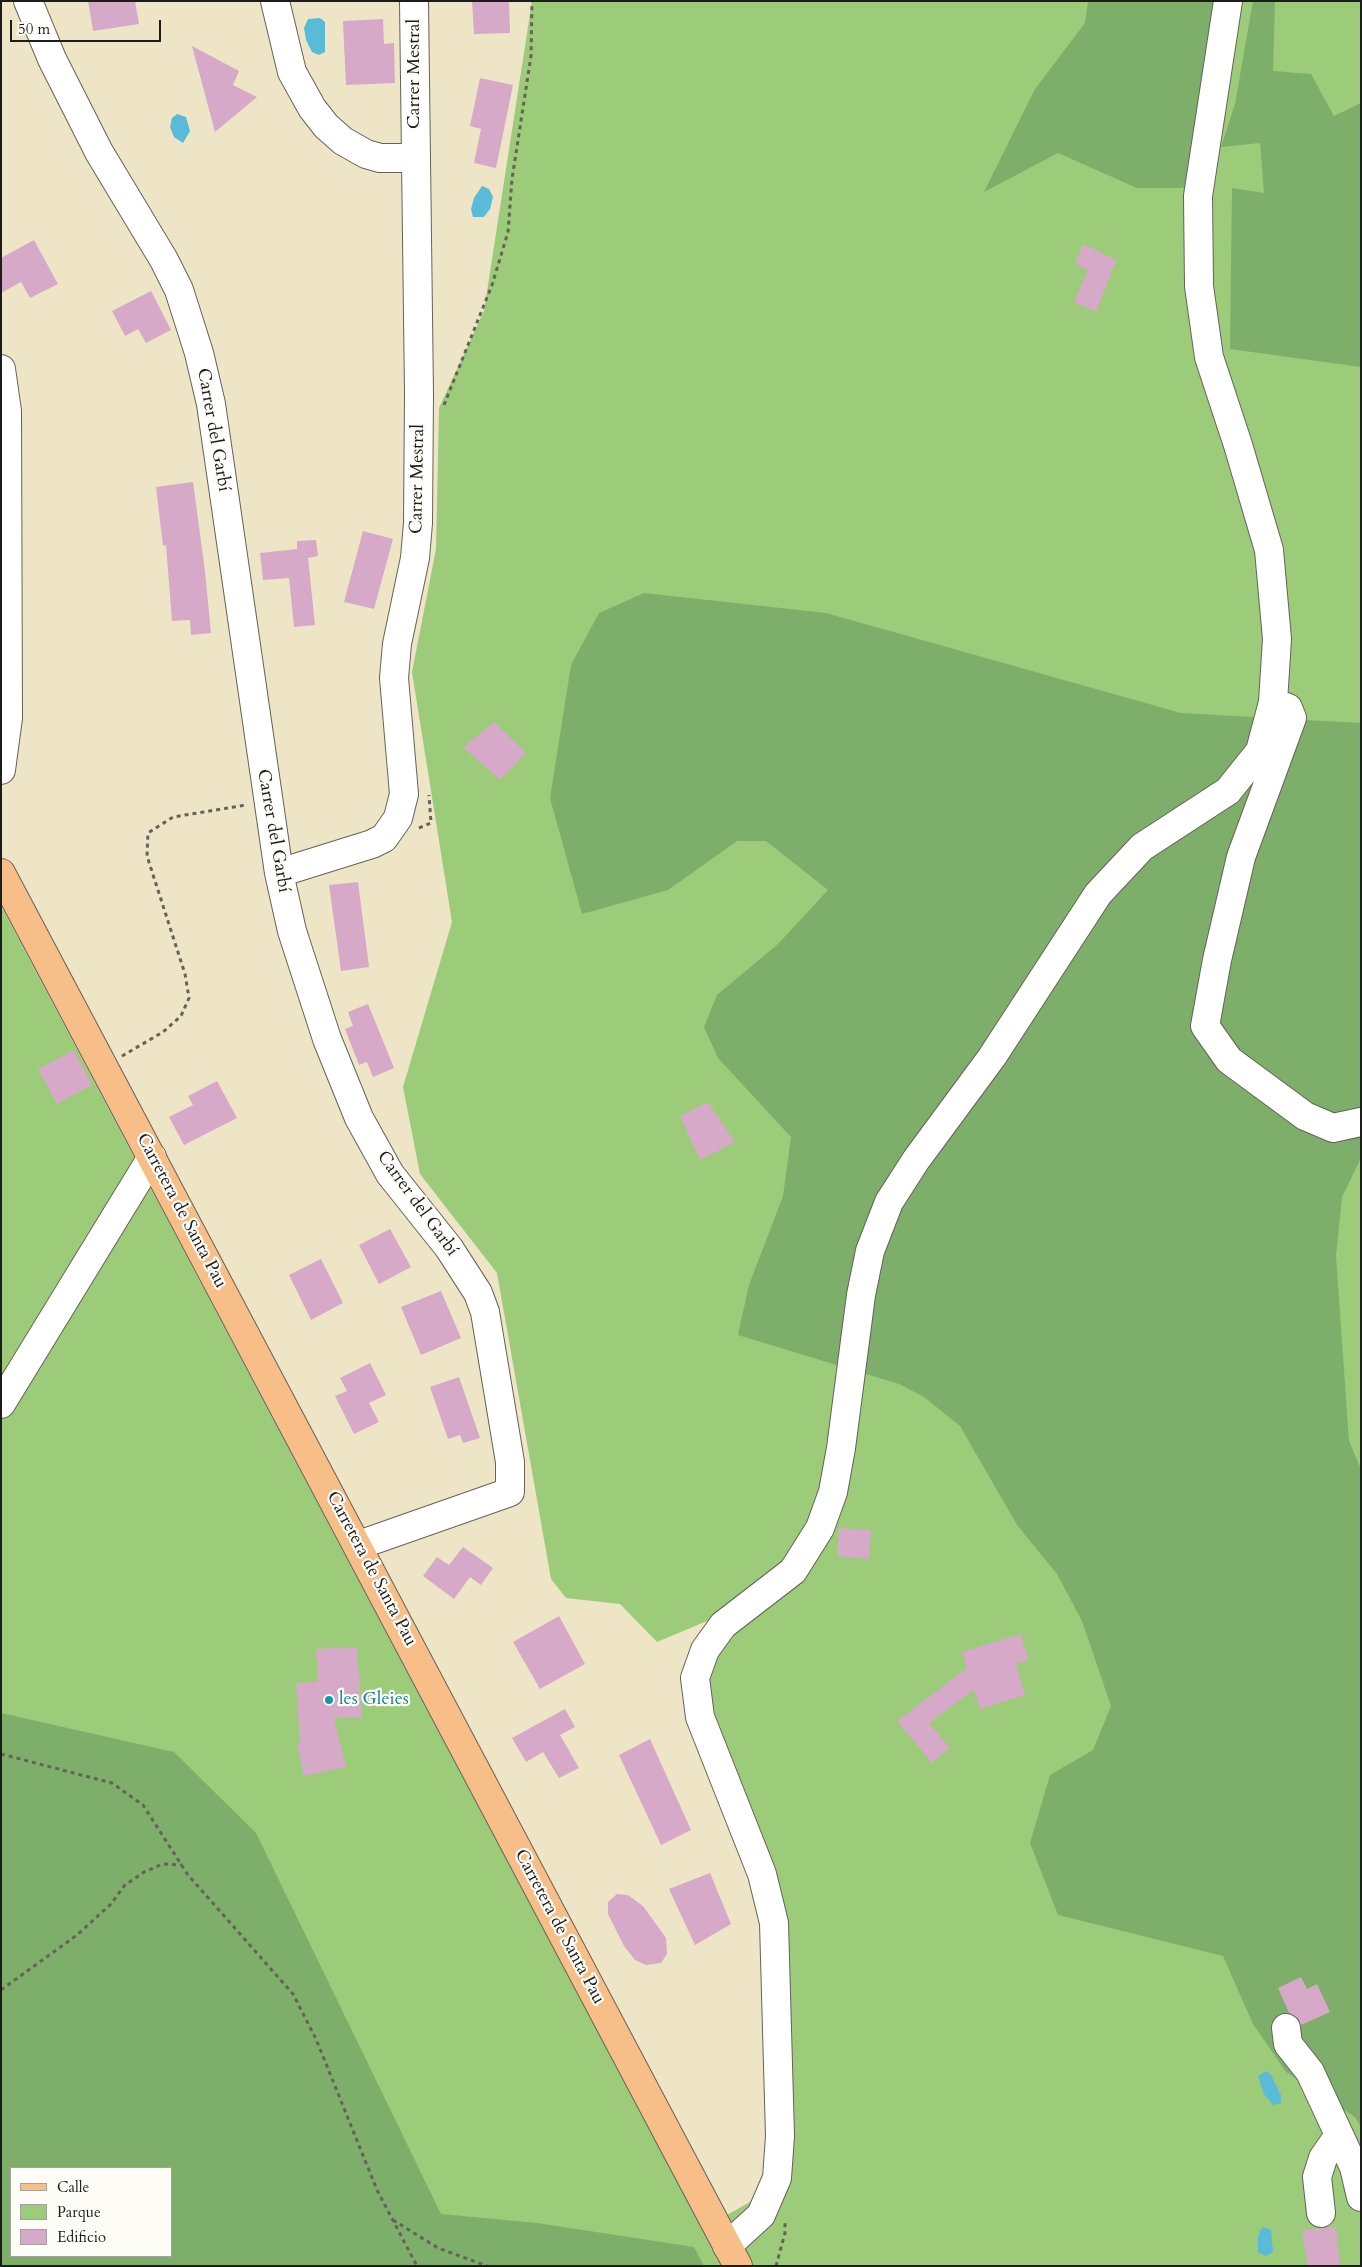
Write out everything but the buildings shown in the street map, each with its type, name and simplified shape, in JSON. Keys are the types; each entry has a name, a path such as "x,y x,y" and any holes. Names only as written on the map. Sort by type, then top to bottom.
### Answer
{"main road":[{"name":"Carretera de Santa Pau","path":"1,873 358,1545 732,2256"}],"street":[{"name":"Carrer del Garbí","path":"28,1 52,59 99,152 164,260 179,290 199,353 211,404 279,873 292,931 327,1039 359,1118 390,1174 449,1248 478,1294 485,1312 510,1462 510,1492 358,1545"},
{"path":"275,1 292,72 308,102 326,126 343,141 366,154 389,159 416,158"},
{"name":"Carrer Mestral","path":"279,873 372,844 384,838 398,818 404,794 394,697 394,666 418,539 419,394 414,1"},
{"path":"732,2256 761,2215 777,2178 780,2136 774,1923 762,1874 700,1717 695,1678 705,1650 723,1625 793,1571 820,1528 833,1492 841,1448 866,1268 870,1251 889,1202 916,1160 992,1056 1098,894 1142,847 1228,791 1260,751 1273,702 1277,639 1269,550 1238,445 1209,357 1199,286 1198,196 1228,1"},
{"path":"1,369 8,419 8,718 1,770"},
{"path":"1273,702 1288,708 1292,718 1241,857 1217,960 1205,1026 1229,1060 1305,1116 1333,1128 1361,1122"},
{"path":"1,1404 152,1157"},
{"path":"1286,2028 1288,2044 1310,2072 1354,2167 1361,2197"},
{"path":"1321,2212 1317,2177 1324,2158 1339,2135"}],"path":[{"path":"442,411 489,293 508,232 512,179 531,56 532,1"},
{"path":"388,832 411,831 431,823 429,793"},
{"path":"104,1067 163,1032 181,1016 189,998 185,974 147,856 148,833 173,817 268,802"},
{"path":"1,1754 112,1783 143,1804 182,1865 293,1994 316,2039 377,2190 418,2266"},
{"path":"1,1990 77,1935 111,1904 124,1886 144,1872 163,1864 182,1865"},
{"path":"393,2219 438,2248 487,2266"}],"green space":[{"path":"532,1 1361,1 1361,2266 1,2266 1,906 702,2229 757,2198 770,2151 762,1912 687,1698 726,1613 657,1642 620,1604 566,1598 551,1579 497,1273 420,1174 403,1087 452,922 412,672 436,549 439,408 484,311"},
{"path":"1088,1 1219,1 1192,188 1137,188 1058,153 984,192 1035,89 1085,23"},
{"path":"1253,1 1275,1 1273,71 1311,74 1334,116 1361,103 1361,367 1230,349 1232,188 1264,193 1260,143 1221,147 1235,104"},
{"path":"644,593 826,613 1181,713 1361,723 1361,1158 1342,1197 1336,1256 1349,1441 1361,1469 1361,2127 1355,2117 1286,2072 1253,2024 1223,1956 1058,1915 1030,1843 1050,1775 1093,1750 1111,1706 1082,1621 1057,1574 1017,1525 960,1426 924,1397 899,1384 738,1335 749,1285 783,1196 791,1137 718,1058 704,1027 717,995 778,944 828,890 766,841 737,841 668,890 582,914 550,798 571,665 599,613"},
{"path":"1,1713 174,1752 256,1833 441,2214 537,2223 694,2247 704,2266 1,2266"}],"water":[{"path":"320,18 325,22 325,52 319,55 312,52 306,40 304,28 308,19"},
{"path":"177,114 186,117 190,131 183,143 174,137 170,127 172,118"},
{"path":"482,186 489,189 493,197 490,209 484,217 473,217 471,209 474,198"},
{"path":"1267,2071 1281,2095 1281,2103 1273,2105 1264,2094 1258,2076"},
{"path":"1262,2227 1271,2230 1273,2252 1266,2256 1258,2252 1258,2236"}],"place":[{"name":"les Gleies","path":"329,1700"}]}
